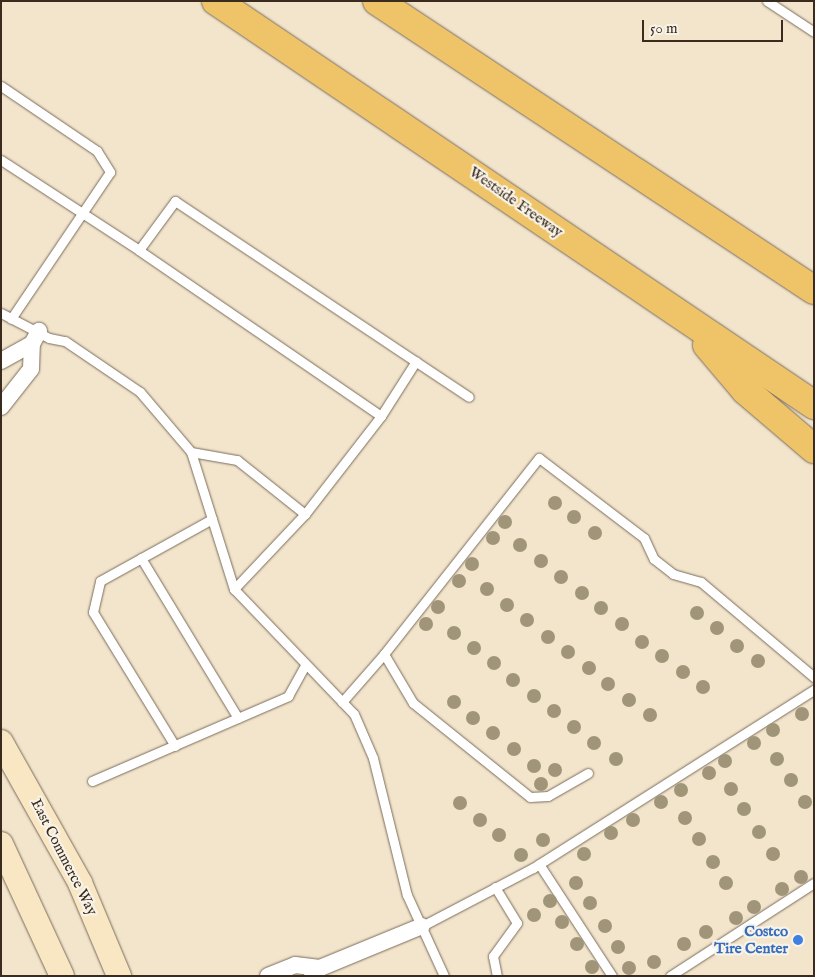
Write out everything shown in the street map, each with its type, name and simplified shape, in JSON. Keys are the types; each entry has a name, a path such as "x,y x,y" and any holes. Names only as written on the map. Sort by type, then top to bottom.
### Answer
{"highway":[{"name":"Westside Freeway","path":"216,1 688,323 814,405"},
{"path":"378,1 814,290"},
{"path":"688,323 745,390 814,449"}],"main road":[{"name":"East Commerce Way","path":"1,742 80,883 119,976"},
{"path":"1,844 62,976"}],"street":[{"path":"1,361 36,338"},
{"path":"1,407 31,369 36,338"},
{"path":"268,976 295,965 316,972 422,926"}],"lane":[{"path":"768,1 812,27"},
{"path":"1,86 106,160 110,172 11,319"},
{"path":"1,160 81,214 139,250 381,416"},
{"path":"139,250 175,201 468,397"},
{"path":"1,313 36,338 65,340 140,392 191,452 234,589 304,666 354,714 373,758 407,895 444,976"},
{"path":"234,589 305,514 381,416 416,362"},
{"path":"191,452 237,460 305,514"},
{"path":"342,702 384,654 539,458 644,538 654,558 673,574 701,582 814,677"},
{"path":"174,746 93,612 100,580 212,519"},
{"path":"141,558 238,718"},
{"path":"384,654 413,704 530,797 548,796 588,773"},
{"path":"92,781 288,696 304,666"},
{"path":"422,926 539,864 814,690"},
{"path":"539,864 612,976"},
{"path":"670,976 814,883"},
{"path":"496,888 517,923 493,956 497,976"}],"place":[{"name":"Costco Tire Center","path":"798,940"}]}
